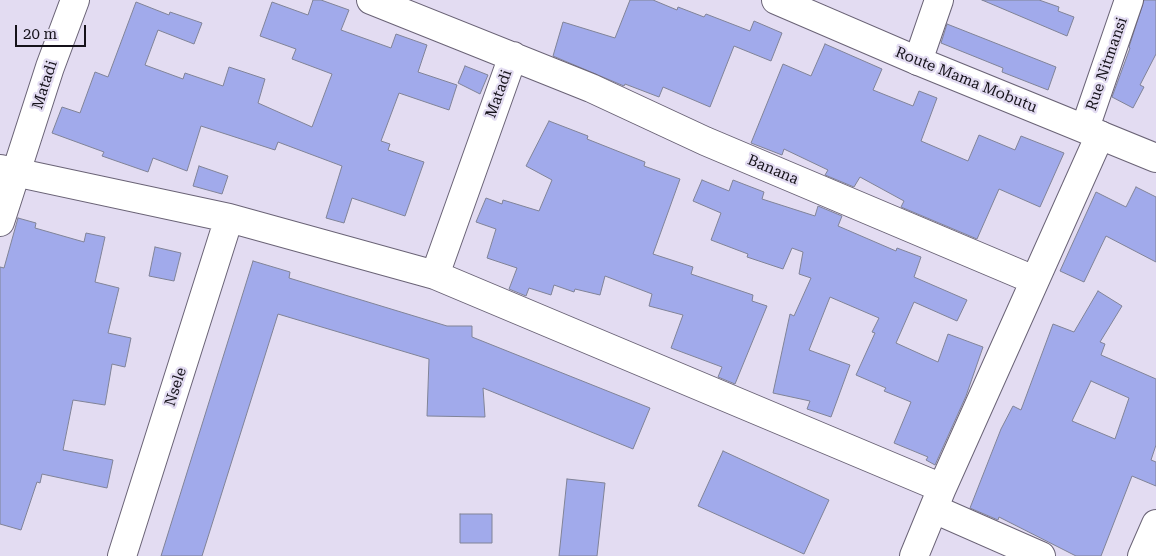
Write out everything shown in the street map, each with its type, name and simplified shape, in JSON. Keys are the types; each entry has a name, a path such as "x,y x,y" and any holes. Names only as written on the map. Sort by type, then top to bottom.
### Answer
{"street":[{"name":"Matadi","path":"8,170 75,0"},
{"name":"Matadi","path":"372,0 513,56 435,275"},
{"name":"Route Mama Mobutu","path":"776,0 918,61 1156,158"},
{"path":"918,61 939,0"},
{"name":"Rue Nitmansi","path":"1093,132 1129,0"},
{"name":"Banana","path":"513,56 591,88 705,141 1034,280"},
{"path":"914,556 1034,280 1093,132"},
{"path":"0,222 8,170 229,218 435,275 938,499 1041,556"},
{"name":"Nsele","path":"122,556 229,218"},
{"path":"1142,556 1156,524"}],"building":[{"path":"313,0 321,0 349,10 341,30 391,48 396,34 427,45 418,72 457,85 449,110 399,93 381,141 390,144 388,150 424,162 405,216 352,198 344,223 326,218 342,166 278,142 275,150 201,126 187,171 153,158 148,172 102,156 104,152 52,133 62,107 80,113 95,72 108,77 136,2 169,15 170,12 202,23 194,44 158,30 145,65 183,79 185,73 223,86 229,67 265,79 258,103 312,127 332,74 292,59 296,49 260,36 272,2 308,15"},
{"path":"630,0 653,0 677,10 678,7 704,17 706,14 750,31 754,21 782,33 771,61 734,46 710,107 663,87 659,97 625,84 624,86 553,56 563,22 615,38"},
{"path":"982,0 1039,0 1059,7 1058,11 1074,17 1067,36"},
{"path":"1144,0 1156,0 1156,54 1140,85 1144,87 1133,108 1112,97 1130,48"},
{"path":"947,24 1056,67 1048,90 1002,72 1003,68 941,43"},
{"path":"825,44 882,69 873,90 913,106 919,91 937,98 921,141 968,161 979,135 1015,150 1021,136 1064,153 1040,207 999,189 977,239 901,207 904,201 860,177 854,187 825,175 828,170 784,149 782,155 751,143 783,64 811,76"},
{"path":"465,66 488,75 480,94 458,83"},
{"path":"549,121 588,136 587,139 645,162 644,166 680,179 653,254 693,267 691,274 753,295 752,301 767,306 735,384 718,377 722,367 671,348 683,315 649,306 652,294 605,276 600,295 575,289 574,292 554,285 551,295 529,288 526,296 509,289 517,268 487,258 496,229 476,222 486,198 502,204 503,200 539,211 552,180 526,166"},
{"path":"199,166 228,176 222,194 193,186"},
{"path":"702,180 729,191 733,180 764,192 762,199 815,216 818,206 842,216 838,226 896,251 897,248 921,257 914,277 967,300 957,321 914,302 896,343 938,362 948,334 983,347 966,396 935,465 926,460 928,457 894,443 911,402 884,391 886,388 856,375 875,333 872,332 879,318 830,297 809,350 850,365 831,417 807,409 810,401 773,393 790,314 794,316 811,278 799,274 803,252 792,248 783,269 747,257 748,254 711,240 721,213 693,201"},
{"path":"1136,187 1156,197 1156,262 1106,236 1084,282 1060,271 1096,192 1126,207"},
{"path":"18,218 36,223 35,228 84,242 86,233 105,237 95,282 119,288 108,333 131,338 125,367 112,364 105,405 73,400 63,450 113,460 107,488 42,474 40,483 37,482 21,530 0,524 0,267 4,268"},
{"path":"155,247 181,253 174,281 149,276"},
{"path":"253,261 290,272 289,278 447,326 472,326 472,337 650,408 633,449 483,388 485,417 427,416 429,359 278,314 202,556 161,556"},
{"path":"1098,291 1122,306 1100,342 1105,344 1101,355 1156,379 1156,445 1151,460 1156,462 1156,486 1132,476 1101,556 1076,556 999,517 998,520 970,508 1001,429 1013,406 1021,410 1053,324 1074,332","holes":["1091,381 1129,398 1115,439 1072,421"]},
{"path":"723,451 829,500 804,554 698,506"},
{"path":"567,479 605,483 597,556 559,556"},
{"path":"460,514 492,514 492,543 460,543"}]}
